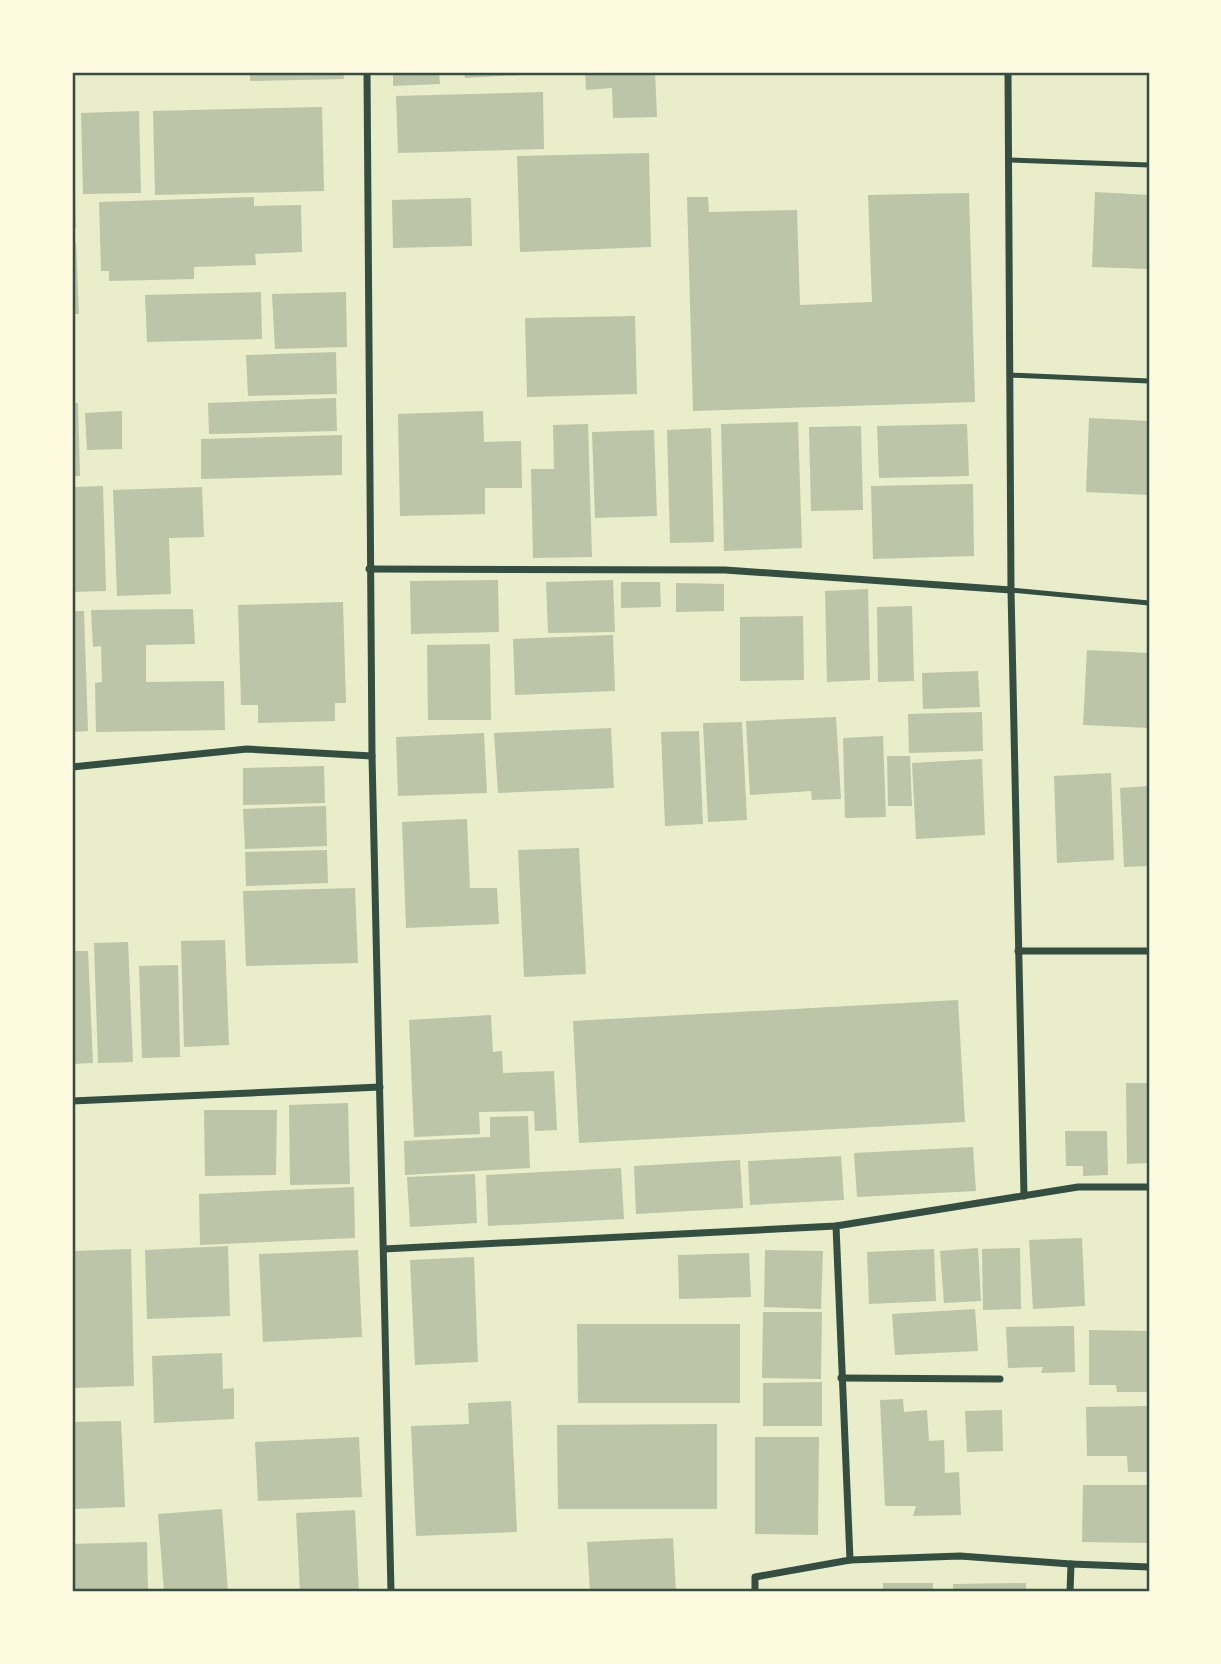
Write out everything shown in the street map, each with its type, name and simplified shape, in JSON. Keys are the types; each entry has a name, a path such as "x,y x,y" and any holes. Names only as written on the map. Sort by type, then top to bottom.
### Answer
{"street":[{"path":"367,72 369,569 391,1592"},
{"path":"1008,72 1011,590 1024,1196"},
{"path":"369,569 725,570 1011,590"},
{"path":"72,767 247,749 372,756"},
{"path":"1018,951 1149,951"},
{"path":"72,1101 380,1087"},
{"path":"384,1248 836,1226 1078,1187 1149,1187"},
{"path":"836,1226 850,1560"},
{"path":"841,1378 1000,1379"},
{"path":"755,1592 755,1577 850,1560 960,1556 1149,1567"},
{"path":"1070,1592 1071,1564"}],"lane":[{"path":"1008,160 1149,165"},
{"path":"1009,375 1149,381"},
{"path":"1011,590 1149,603"}],"building":[{"path":"250,72 343,72 344,79 250,81"},
{"path":"393,72 439,72 440,84 393,86"},
{"path":"464,72 539,72 539,74 465,78"},
{"path":"585,72 655,72 657,117 613,118 612,88 586,90"},
{"path":"543,92 544,149 398,153 396,96"},
{"path":"322,107 324,191 155,195 153,111"},
{"path":"139,111 141,193 83,194 81,113"},
{"path":"74,145 76,228 72,228"},
{"path":"649,153 651,247 520,252 517,156"},
{"path":"1095,192 1149,195 1149,269 1092,267"},
{"path":"969,193 975,402 693,411 687,197 708,197 709,212 797,210 800,305 872,302 868,195"},
{"path":"254,197 254,206 301,205 302,252 255,254 256,265 194,267 194,279 109,281 109,271 101,271 99,202"},
{"path":"471,198 472,246 393,248 392,200"},
{"path":"72,242 76,242 79,314 72,314"},
{"path":"261,292 262,339 147,342 145,295"},
{"path":"346,292 347,347 275,349 272,294"},
{"path":"635,316 637,394 527,397 525,318"},
{"path":"336,352 337,394 248,396 246,355"},
{"path":"336,398 337,431 209,434 208,403"},
{"path":"72,403 78,403 80,476 72,476"},
{"path":"122,411 122,449 87,450 85,413"},
{"path":"483,411 484,442 521,441 522,488 485,488 485,514 400,516 398,414"},
{"path":"1089,418 1149,421 1149,495 1086,492"},
{"path":"798,422 802,548 724,551 721,424"},
{"path":"588,424 592,557 533,558 531,469 554,469 553,425"},
{"path":"967,424 969,476 879,478 877,426"},
{"path":"861,426 863,510 811,511 809,427"},
{"path":"711,428 714,542 670,543 667,430"},
{"path":"654,430 657,516 595,518 592,432"},
{"path":"342,435 342,475 201,479 201,439"},
{"path":"973,484 974,556 873,559 871,486"},
{"path":"103,486 106,591 72,592 72,487"},
{"path":"202,487 204,537 169,538 171,594 117,596 113,490"},
{"path":"498,580 499,632 411,634 410,581"},
{"path":"613,580 615,632 548,633 546,582"},
{"path":"621,582 660,582 661,607 621,608"},
{"path":"676,583 724,584 724,611 676,612"},
{"path":"868,589 870,680 827,682 825,591"},
{"path":"343,602 346,703 335,703 335,721 258,723 258,705 241,705 238,605"},
{"path":"912,606 914,681 878,682 877,607"},
{"path":"193,609 195,644 146,645 146,682 224,681 225,730 96,732 95,683 102,682 101,646 93,647 91,610"},
{"path":"72,611 84,611 88,731 72,732"},
{"path":"803,616 804,680 740,681 740,617"},
{"path":"613,635 615,691 515,695 513,639"},
{"path":"490,644 491,720 428,720 427,645"},
{"path":"1087,650 1149,653 1149,728 1083,725"},
{"path":"978,671 980,707 923,709 922,673"},
{"path":"982,712 983,751 909,753 908,714"},
{"path":"836,717 841,799 812,800 811,791 750,795 746,721"},
{"path":"742,722 747,820 708,822 703,723"},
{"path":"611,728 614,788 498,793 494,733"},
{"path":"699,731 703,824 665,826 661,732"},
{"path":"484,733 487,793 398,796 396,737"},
{"path":"883,736 886,817 845,818 843,738"},
{"path":"887,756 910,756 912,806 888,806"},
{"path":"982,759 985,835 916,839 912,763"},
{"path":"324,766 325,803 243,805 243,768"},
{"path":"1111,773 1114,860 1057,863 1054,776"},
{"path":"1149,786 1149,866 1124,867 1120,788"},
{"path":"326,806 327,846 245,849 243,809"},
{"path":"467,819 470,888 497,888 499,924 406,928 402,822"},
{"path":"579,848 586,974 524,977 518,850"},
{"path":"327,850 328,883 246,886 245,852"},
{"path":"355,888 358,963 246,966 243,891"},
{"path":"225,940 229,1045 184,1047 181,941"},
{"path":"128,942 133,1062 98,1063 94,943"},
{"path":"72,951 88,951 93,1063 72,1064"},
{"path":"178,965 180,1057 142,1058 139,966"},
{"path":"958,1000 965,1122 579,1143 573,1021"},
{"path":"491,1015 493,1052 502,1051 503,1073 554,1071 557,1130 535,1131 534,1111 479,1112 480,1134 414,1137 409,1020"},
{"path":"1126,1083 1149,1083 1149,1163 1127,1164"},
{"path":"348,1103 350,1184 290,1185 289,1105"},
{"path":"204,1110 277,1110 276,1175 205,1176"},
{"path":"528,1116 530,1168 405,1175 404,1141 490,1137 490,1117"},
{"path":"1065,1131 1107,1131 1108,1175 1083,1176 1083,1166 1066,1166"},
{"path":"973,1147 976,1191 857,1197 854,1153"},
{"path":"841,1156 844,1200 750,1205 748,1161"},
{"path":"740,1160 743,1208 636,1214 634,1166"},
{"path":"621,1168 624,1219 488,1226 486,1175"},
{"path":"475,1174 477,1223 410,1227 407,1177"},
{"path":"354,1187 355,1238 200,1245 199,1194"},
{"path":"1082,1238 1085,1306 1033,1309 1029,1240"},
{"path":"228,1246 230,1316 147,1319 145,1250"},
{"path":"978,1248 981,1301 944,1303 940,1251"},
{"path":"1020,1248 1021,1309 983,1310 982,1249"},
{"path":"131,1249 134,1386 72,1388 72,1251"},
{"path":"934,1249 936,1301 869,1304 867,1252"},
{"path":"358,1250 362,1337 263,1342 259,1254"},
{"path":"765,1250 823,1251 821,1309 764,1307"},
{"path":"749,1253 751,1297 679,1299 678,1255"},
{"path":"474,1257 478,1362 415,1365 410,1260"},
{"path":"975,1309 978,1351 895,1355 892,1314"},
{"path":"763,1312 822,1312 821,1379 762,1378"},
{"path":"577,1324 740,1324 740,1403 578,1403"},
{"path":"1074,1326 1075,1372 1041,1373 1043,1367 1008,1368 1006,1327"},
{"path":"1089,1330 1149,1331 1148,1392 1117,1392 1116,1385 1089,1385"},
{"path":"222,1353 223,1389 234,1388 234,1419 154,1423 152,1356"},
{"path":"822,1382 822,1426 763,1426 763,1383"},
{"path":"903,1399 904,1412 927,1410 929,1441 944,1440 945,1473 959,1472 961,1515 913,1516 916,1506 885,1506 880,1400"},
{"path":"511,1401 517,1532 416,1536 411,1426 469,1424 468,1403"},
{"path":"1149,1406 1149,1472 1128,1472 1127,1456 1087,1456 1086,1407"},
{"path":"1002,1410 1003,1451 967,1452 965,1411"},
{"path":"121,1421 125,1507 72,1509 72,1422"},
{"path":"717,1424 717,1509 558,1509 557,1425"},
{"path":"359,1437 362,1497 258,1501 255,1442"},
{"path":"755,1437 819,1437 818,1535 755,1534"},
{"path":"1083,1485 1149,1485 1149,1543 1082,1542"},
{"path":"222,1509 228,1592 164,1592 158,1514"},
{"path":"355,1510 359,1592 300,1592 296,1513"},
{"path":"673,1538 676,1592 590,1592 587,1542"},
{"path":"147,1542 148,1592 72,1592 72,1544"},
{"path":"883,1583 933,1583 933,1592 883,1592"},
{"path":"1026,1583 1026,1592 953,1592 953,1584"}]}
